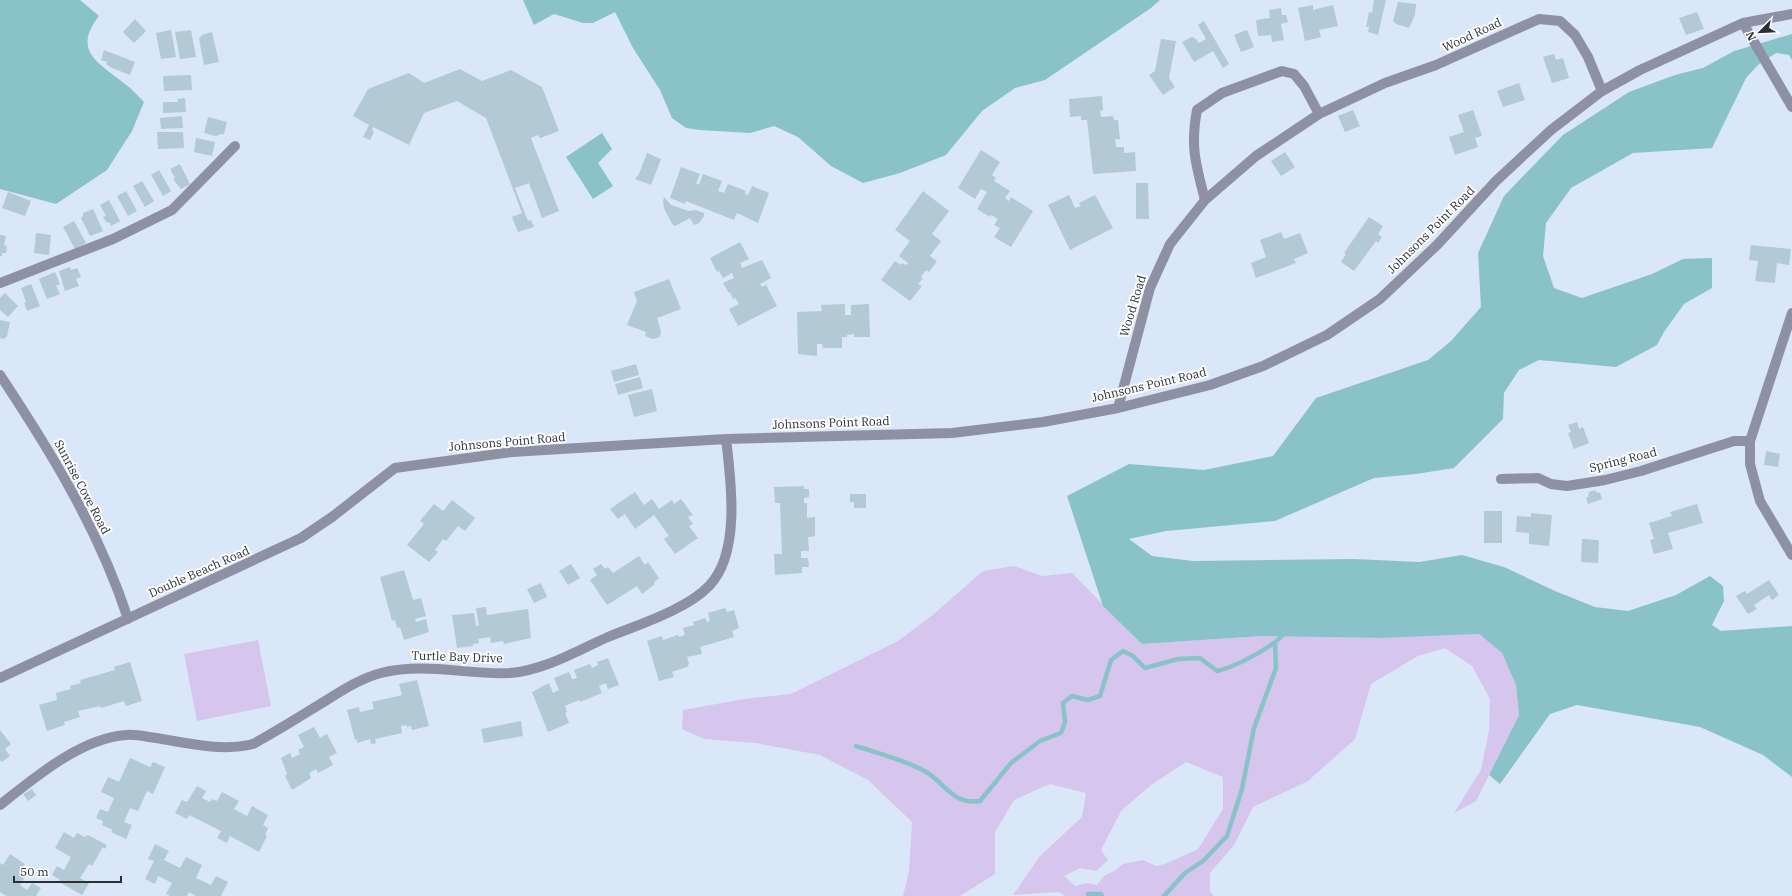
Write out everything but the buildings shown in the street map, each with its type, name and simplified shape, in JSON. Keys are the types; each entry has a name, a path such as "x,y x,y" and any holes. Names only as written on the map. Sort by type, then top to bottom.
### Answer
{"street":[{"name":"Johnsons Point Road","path":"395,468 512,452 726,439 952,433 1043,422 1118,408 1210,385 1263,366 1327,335 1380,298 1437,245 1496,181 1550,130 1602,91 1640,70 1743,23 1792,14"},
{"name":"Wood Road","path":"1118,408 1150,288 1170,244 1204,200 1256,156 1319,114 1385,83 1436,65 1540,19 1560,21 1575,35 1588,57 1602,91"},
{"path":"1743,23 1792,107"},
{"path":"1204,200 1194,157 1192,133 1196,110 1222,93 1282,71 1294,74 1304,86 1319,114"},
{"path":"0,283 114,239 172,210 234,146"},
{"path":"1792,313 1750,441 1750,464 1760,501 1792,556"},
{"name":"Sunrise Cove Road","path":"0,375 41,437 74,495 102,551 128,619"},
{"name":"Turtle Bay Drive","path":"0,805 62,760 83,748 103,740 127,735 225,748 246,746 253,744 284,727 340,693 379,674 404,668 480,672 531,670 631,629 676,608 708,587 720,572 728,546 732,510 726,439"},
{"name":"Spring Road","path":"1501,479 1538,478 1551,484 1567,486 1605,480 1641,471 1734,441 1750,441"},
{"name":"Double Beach Road","path":"0,678 301,538 332,517 395,468"}],"shaded area":[{"path":"0,0 80,0 99,16 91,28 88,39 88,48 92,56 98,63 130,88 144,102 132,131 107,170 56,204 0,189"},
{"path":"523,0 1160,0 1151,8 1045,80 1015,88 982,111 946,155 900,173 863,183 831,166 798,137 774,126 750,133 686,128 672,118 660,90 633,48 615,12 593,23 583,23 554,14 534,25"},
{"path":"1792,34 1792,60 1789,55 1776,53 1758,65 1746,78 1712,148 1633,153 1571,188 1546,223 1543,256 1554,288 1582,298 1652,274 1683,259 1712,258 1712,288 1684,304 1664,332 1657,345 1616,367 1539,360 1519,370 1504,393 1503,419 1454,468 1416,474 1374,478 1275,521 1166,531 1129,539 1152,556 1193,561 1354,559 1419,562 1462,555 1504,567 1555,591 1595,607 1628,611 1676,595 1710,576 1723,586 1724,601 1712,625 1721,631 1792,626 1792,777 1763,755 1700,727 1577,705 1550,714 1500,784 1489,775 1519,715 1516,685 1502,653 1479,634 1382,638 1262,636 1142,644 1103,606 1067,496 1129,464 1204,470 1273,456 1316,398 1428,360 1451,341 1481,307 1478,253 1504,196 1563,135 1629,92 1675,75 1703,68 1734,51"},
{"path":"602,133 612,149 598,163 613,186 593,199 566,157"},
{"path":"1014,566 1042,576 1072,573 1142,644 1262,636 1382,638 1479,634 1502,653 1516,685 1519,715 1476,801 1454,813 1481,770 1489,731 1490,699 1472,666 1445,648 1418,656 1371,684 1355,739 1308,781 1253,807 1234,845 1210,873 1210,891 1214,896 1065,896 1059,892 1013,895 1040,856 1082,817 1086,793 1050,784 1014,800 995,832 995,874 960,896 903,896 909,871 912,822 868,780 820,755 756,743 704,739 682,729 683,710 744,699 791,694 898,641 934,614 983,571","holes":["1186,762 1223,777 1223,809 1198,849 1165,864 1156,866 1143,860 1123,864 1116,870 1104,876 1097,885 1087,883 1075,886 1064,876 1080,868 1096,871 1108,860 1101,850 1121,811 1151,785"]},
{"path":"258,640 271,706 197,721 184,654"}],"waterway":[{"path":"856,746 894,758 921,769 928,773 951,793 963,800 980,801 1011,763 1040,741 1061,733 1065,722 1063,703 1072,696 1088,700 1100,696 1111,660 1123,651 1133,656 1145,668 1178,659 1200,658 1217,671 1233,666 1251,657 1282,636"},
{"path":"1164,896 1185,873 1203,861 1227,836 1242,789 1254,728 1276,668 1275,643"},
{"path":"1088,894 1101,894 1102,896"}]}
